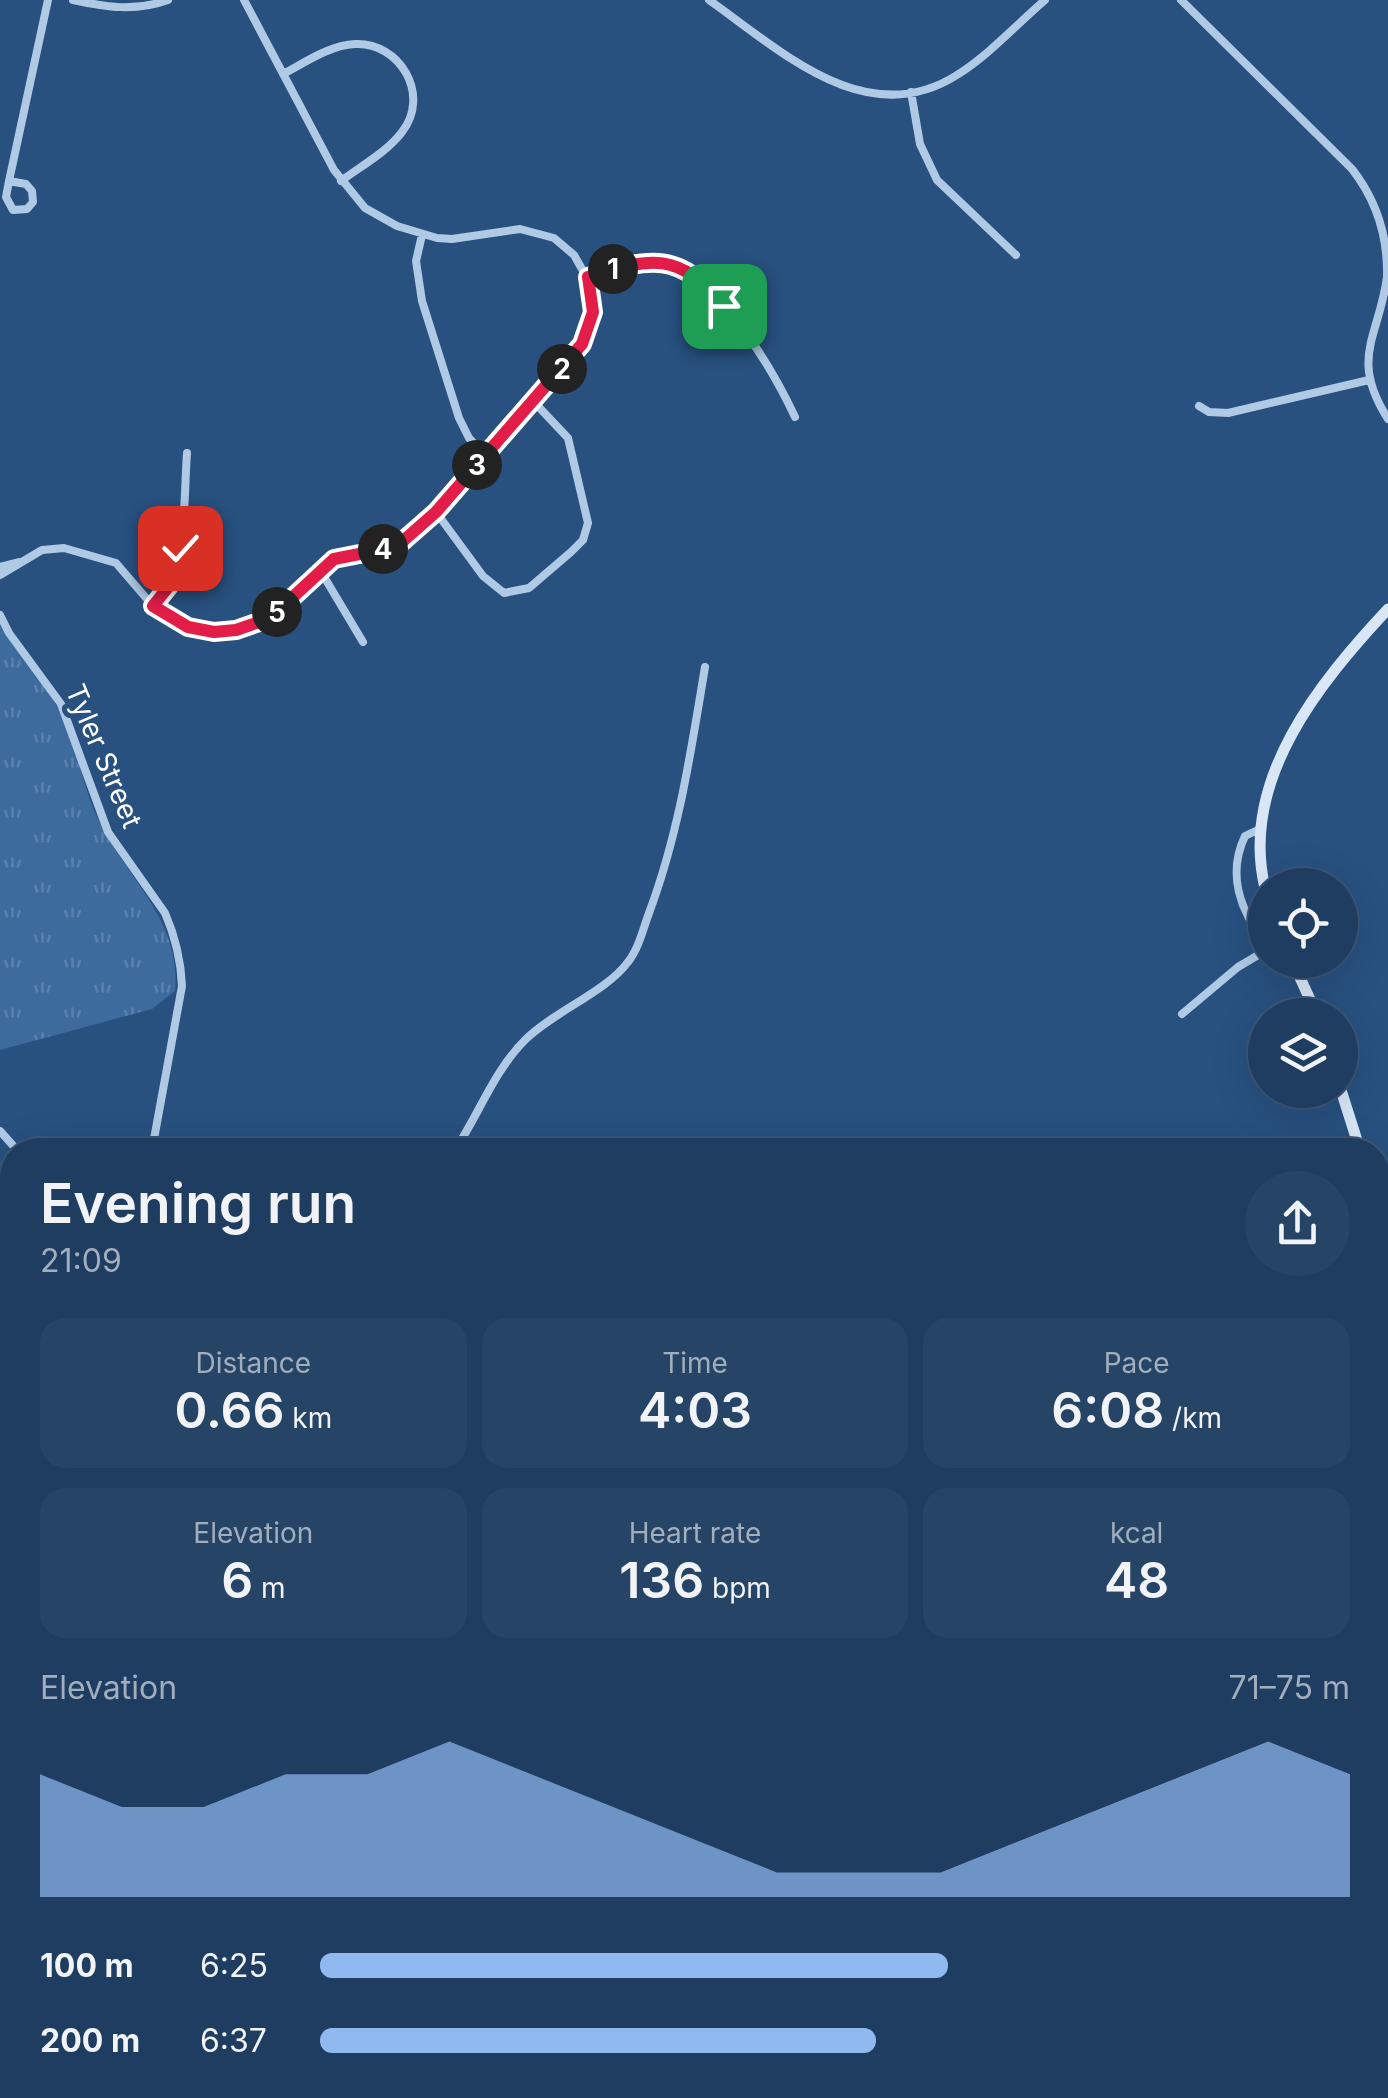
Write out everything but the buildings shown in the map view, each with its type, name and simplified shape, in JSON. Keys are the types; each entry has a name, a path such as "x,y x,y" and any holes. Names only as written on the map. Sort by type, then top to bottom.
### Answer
{"street":[{"path":"9,181 31,188 34,200 27,209 16,211 8,206 6,197 9,181 48,0"},
{"path":"73,0 116,8 168,0"},
{"path":"0,568 53,547 100,556 124,569 153,606 188,627 214,632 236,630 269,617 341,556 396,545 436,512 586,337 593,312 588,277 568,248 538,232 512,230 452,239 422,235 365,208 342,182 244,0"},
{"path":"709,0 810,72 842,87 871,94 911,92 942,83 964,70 1044,0"},
{"path":"1182,0 1352,169 1372,196 1384,228 1388,260 1384,294 1369,343 1369,380 1388,418"},
{"path":"283,74 336,48 358,44 380,48 406,70 413,92 407,125 393,142 342,182"},
{"path":"911,92 920,144 937,180 1016,255"},
{"path":"422,235 416,261 422,301 459,418 469,438 486,456"},
{"path":"588,277 642,261 662,261 694,275 724,306 758,352 795,417"},
{"path":"1198,406 1209,412 1228,413 1369,380"},
{"path":"436,512 483,576 504,594 528,588 580,545 588,517 571,445 564,432 534,402"},
{"path":"153,606 169,586 177,562 187,453"},
{"path":"0,575 19,562"},
{"path":"320,570 362,642"},
{"path":"1264,868 1262,828 1274,779 1308,706 1335,666 1388,609"},
{"name":"Tyler Street","path":"0,614 9,633 61,704 108,832 171,926 182,986 154,1138"},
{"path":"462,1138 502,1068 520,1046 619,972 634,954 663,876 680,812 705,667"},
{"path":"1248,917 1237,887 1238,850 1244,836 1262,828"},
{"path":"1182,1014 1248,961"},
{"path":"1347,1108 1356,1138"}],"green space":[{"path":"0,625 58,707 99,821 161,922 175,966 175,991 152,1009 0,1050"}],"route":[{"path":"180,548 169,586 153,606 176,622 214,632 259,622 291,600 334,559 396,545 436,512 578,352 590,329 593,312 588,277 642,261 662,261 694,275 724,306"}]}
